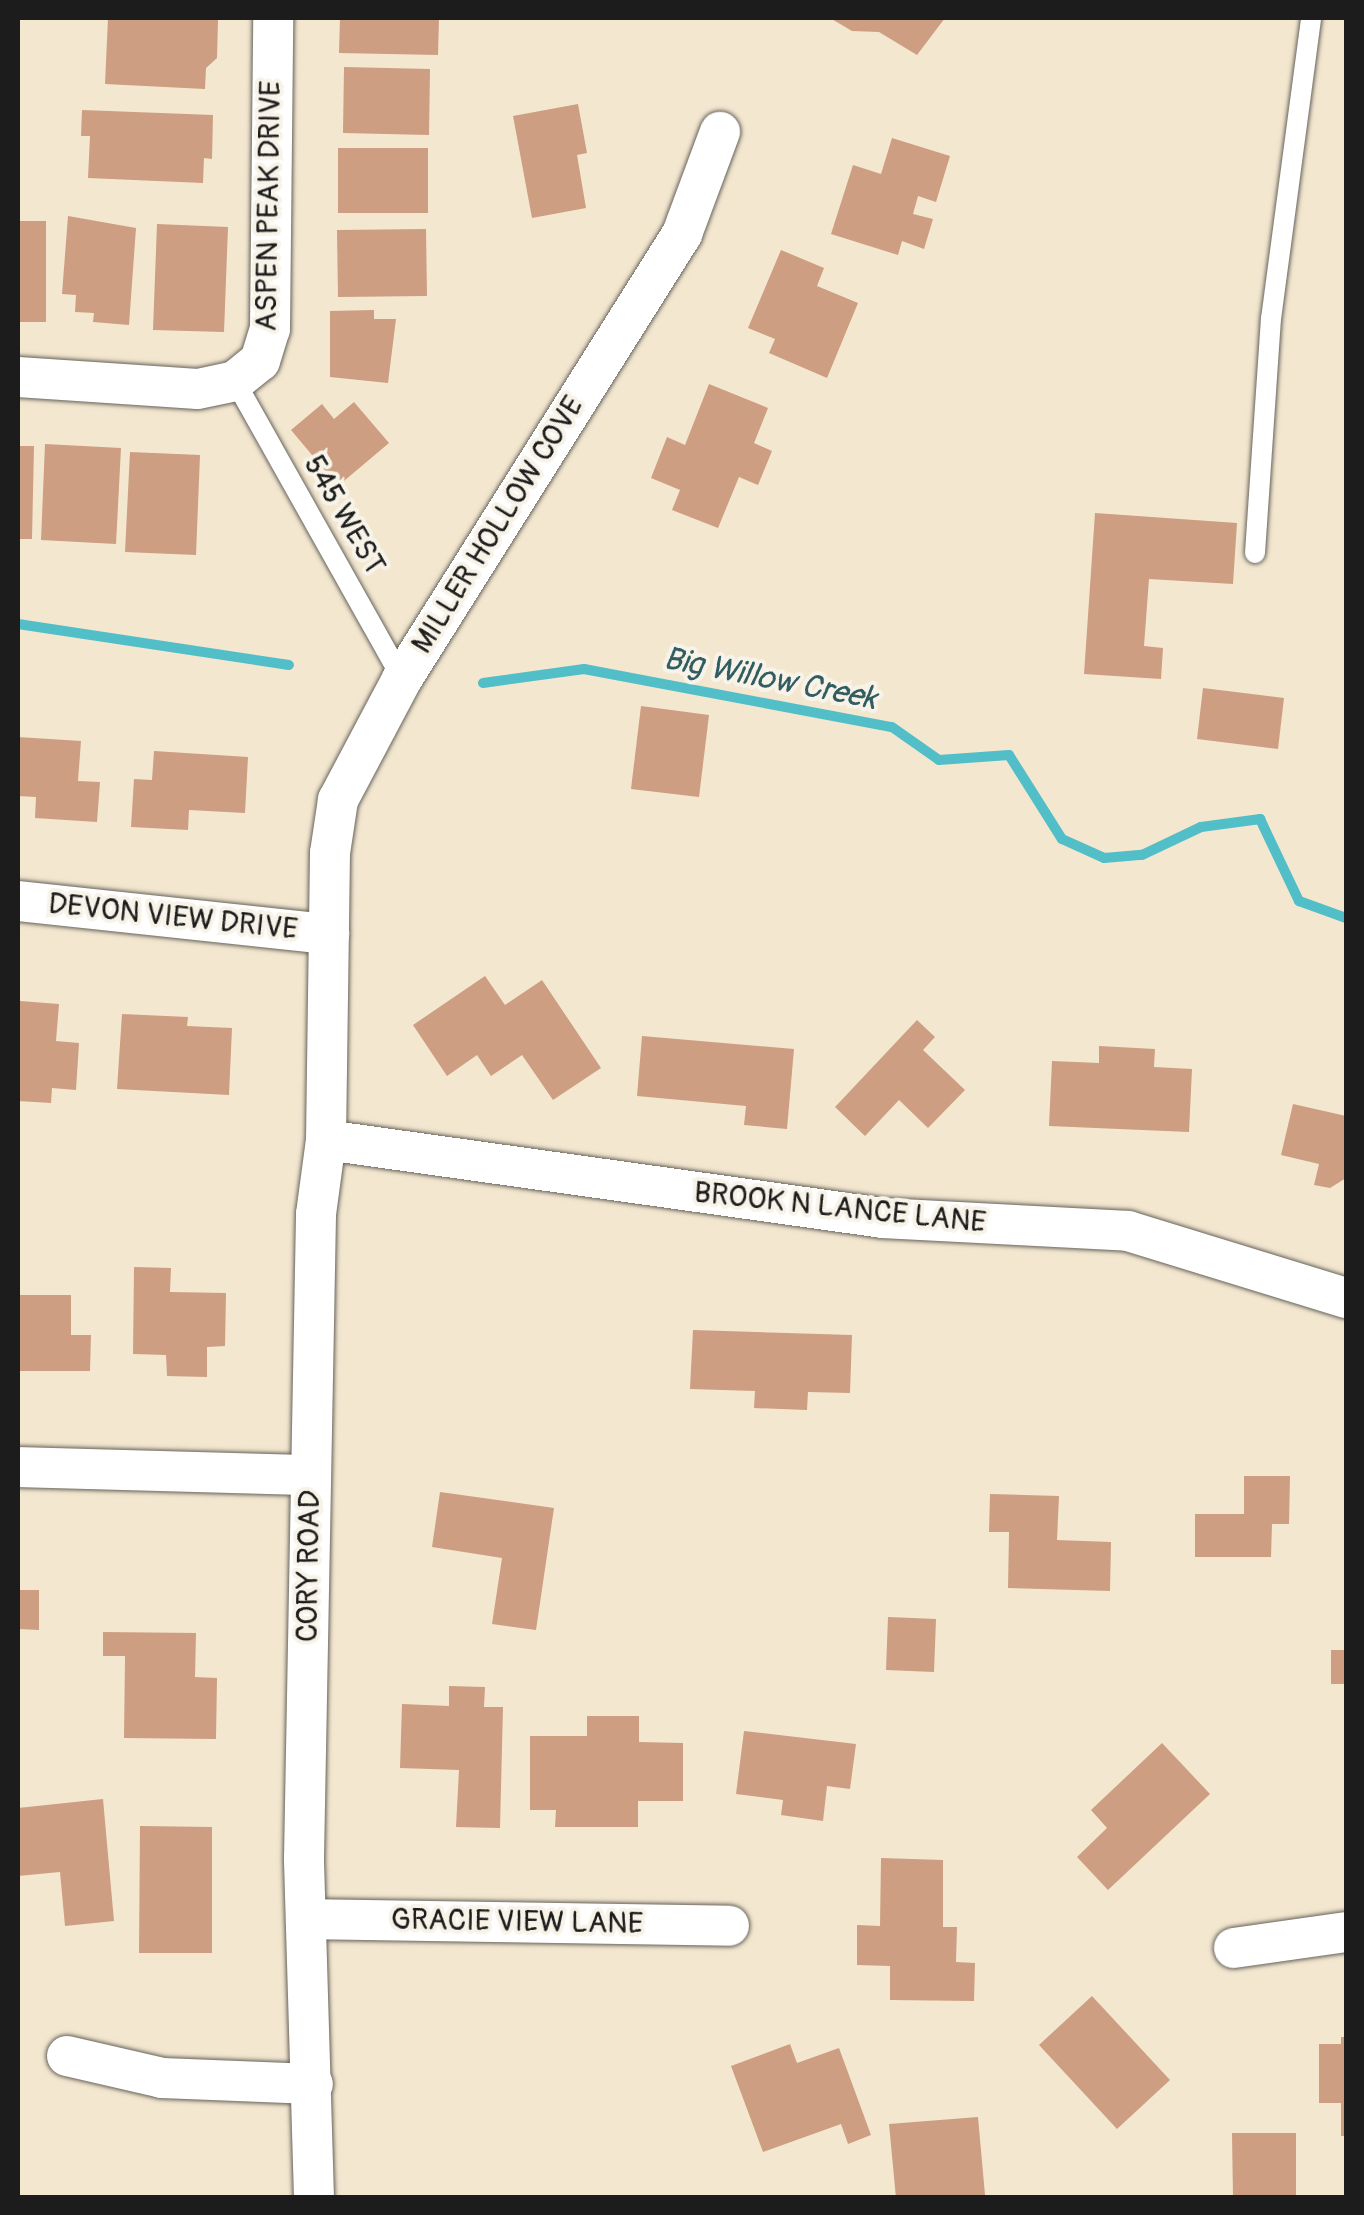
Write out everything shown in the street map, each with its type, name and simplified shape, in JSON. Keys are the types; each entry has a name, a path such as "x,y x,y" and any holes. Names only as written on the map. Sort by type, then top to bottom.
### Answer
{"street":[{"name":"ASPEN PEAK DRIVE","path":"235,381 260,361 270,329 272,18"},
{"name":"MILLER HOLLOW COVE","path":"329,934 338,800 402,679 682,234 720,132"},
{"path":"18,377 198,389 235,381"},
{"name":"DEVON VIEW DRIVE","path":"18,901 329,934"},
{"name":"CORY ROAD","path":"314,2198 306,1918 311,1475 316,1214 326,1140 329,934"},
{"name":"BROOK N LANCE LANE","path":"326,1140 883,1218 1128,1231 1346,1298"},
{"path":"18,1467 311,1475"},
{"name":"GRACIE VIEW LANE","path":"306,1918 729,1926"},
{"path":"1234,1948 1346,1932"},
{"path":"67,2056 162,2078 313,2084"}],"lane":[{"path":"1255,552 1271,320 1310,18"},
{"name":"545 WEST","path":"235,381 402,679"}],"building":[{"path":"108,18 218,20 217,58 206,68 205,89 105,84"},
{"path":"340,18 439,18 438,55 339,53"},
{"path":"830,18 945,18 917,55 879,32 852,31"},
{"path":"344,67 430,69 429,135 343,133"},
{"path":"578,104 587,153 577,155 586,208 532,218 513,116"},
{"path":"82,110 213,115 212,159 204,158 203,183 88,178 90,136 81,136"},
{"path":"892,138 950,156 936,202 918,196 913,214 933,219 924,249 902,241 898,255 831,234 853,165 881,174"},
{"path":"338,148 428,148 428,213 338,213"},
{"path":"68,216 136,228 129,325 93,322 94,313 75,312 76,295 62,294"},
{"path":"18,221 46,221 46,322 18,322"},
{"path":"157,224 228,227 224,332 153,330"},
{"path":"426,229 427,296 338,297 337,230"},
{"path":"781,250 824,268 817,286 858,303 827,378 769,353 775,339 748,328"},
{"path":"374,310 374,319 396,319 388,383 330,377 330,311"},
{"path":"709,384 768,408 754,443 772,451 758,485 739,477 718,528 672,510 680,490 651,478 667,437 685,445"},
{"path":"354,402 389,443 338,486 291,430 322,404 334,419"},
{"path":"45,444 121,448 116,544 41,540"},
{"path":"18,446 34,446 32,539 18,539"},
{"path":"130,452 200,455 196,555 125,552"},
{"path":"1095,513 1237,523 1233,584 1149,579 1144,646 1163,648 1161,679 1084,674"},
{"path":"1203,688 1284,698 1278,749 1197,739"},
{"path":"641,706 709,715 699,797 631,789"},
{"path":"18,737 81,741 78,781 100,782 97,822 35,818 36,797 18,796"},
{"path":"154,751 248,757 245,813 189,810 188,830 131,827 134,779 152,780"},
{"path":"485,976 505,1005 542,980 601,1068 553,1100 522,1055 491,1076 477,1055 447,1076 413,1025"},
{"path":"20,1001 59,1004 56,1041 79,1043 76,1090 52,1088 51,1103 18,1101"},
{"path":"122,1014 188,1017 187,1026 232,1028 229,1095 117,1089"},
{"path":"917,1020 935,1037 923,1050 965,1090 928,1128 899,1100 865,1136 835,1107"},
{"path":"642,1036 794,1049 787,1129 744,1125 746,1106 637,1096"},
{"path":"1099,1046 1155,1049 1154,1067 1192,1069 1189,1132 1049,1126 1052,1061 1099,1063"},
{"path":"1293,1104 1346,1116 1346,1178 1330,1188 1314,1185 1319,1164 1281,1155"},
{"path":"134,1267 171,1268 170,1292 226,1293 225,1346 207,1347 207,1377 167,1376 166,1355 133,1354"},
{"path":"18,1295 71,1295 71,1335 91,1335 90,1371 18,1371"},
{"path":"693,1330 852,1335 850,1393 808,1392 807,1410 754,1408 755,1391 690,1389"},
{"path":"1244,1476 1290,1476 1289,1524 1272,1524 1271,1557 1195,1557 1195,1514 1244,1514"},
{"path":"440,1492 554,1508 536,1630 492,1624 502,1558 432,1547"},
{"path":"990,1494 1059,1496 1057,1540 1111,1542 1110,1591 1008,1588 1009,1532 989,1532"},
{"path":"18,1590 39,1590 39,1630 18,1629"},
{"path":"888,1617 936,1619 934,1672 886,1670"},
{"path":"103,1632 196,1633 195,1677 217,1678 216,1739 124,1738 125,1656 103,1656"},
{"path":"1331,1650 1346,1650 1346,1684 1331,1684"},
{"path":"449,1686 485,1687 484,1707 503,1707 500,1828 456,1827 459,1770 400,1768 402,1704 449,1706"},
{"path":"587,1716 639,1716 639,1742 683,1743 683,1801 638,1801 638,1827 555,1827 556,1810 530,1810 530,1736 587,1736"},
{"path":"744,1731 856,1744 850,1789 827,1786 823,1821 781,1815 783,1800 736,1794"},
{"path":"1162,1743 1210,1794 1108,1890 1077,1857 1107,1828 1091,1810"},
{"path":"103,1799 114,1921 65,1926 60,1872 18,1876 18,1808"},
{"path":"140,1826 212,1827 212,1953 139,1953"},
{"path":"881,1858 943,1860 943,1927 957,1927 956,1962 975,1963 974,2001 890,2000 890,1966 857,1965 857,1925 880,1926"},
{"path":"1092,1996 1170,2080 1117,2129 1039,2045"},
{"path":"1341,2037 1346,2037 1346,2136 1341,2136 1341,2103 1319,2103 1319,2044 1341,2044"},
{"path":"790,2044 797,2063 839,2048 871,2135 848,2144 841,2124 763,2152 731,2066"},
{"path":"978,2117 985,2195 896,2198 889,2124"},
{"path":"1232,2133 1296,2133 1296,2198 1233,2198"}],"waterway":[{"name":"Big Willow Creek","path":"18,624 289,665"},
{"name":"Big Willow Creek","path":"483,683 584,669 892,727 939,760 1009,755 1062,839 1104,858 1142,855 1201,827 1260,819 1299,901 1346,918"}]}
